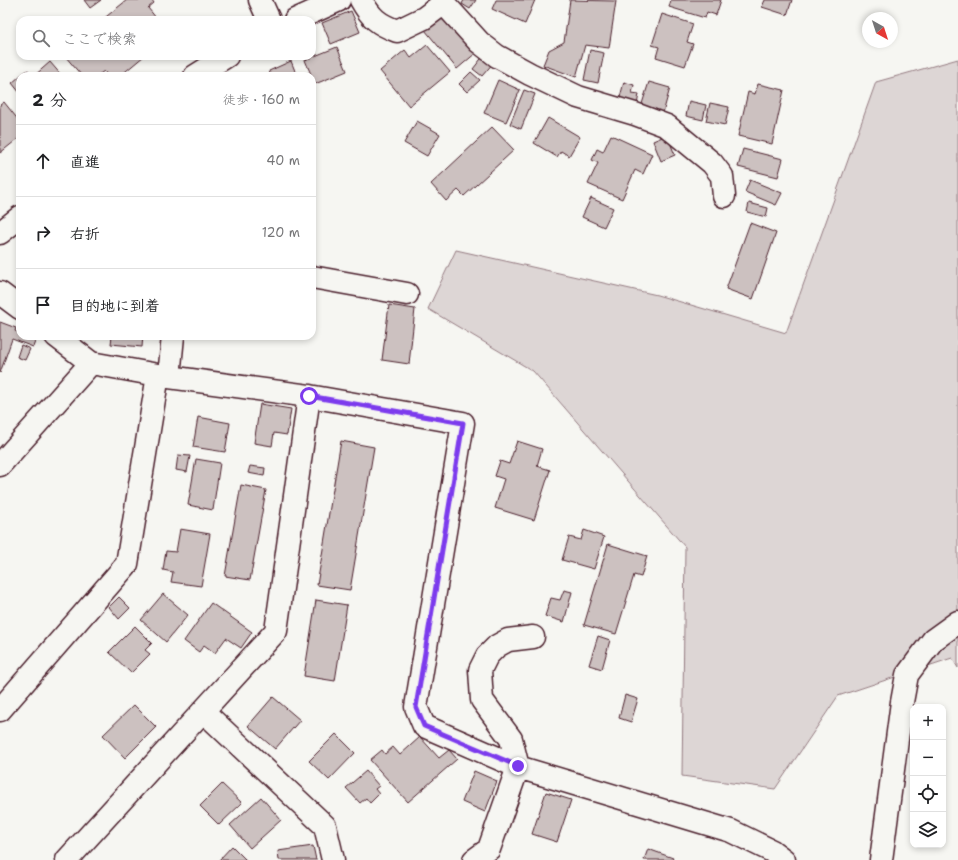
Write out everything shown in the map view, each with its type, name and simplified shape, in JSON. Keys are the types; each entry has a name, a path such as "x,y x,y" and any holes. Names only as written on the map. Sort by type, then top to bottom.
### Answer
{"street":[{"path":"260,0 267,16"},
{"path":"304,16 339,0"},
{"path":"361,0 369,14 382,26 397,32 424,18 443,1 479,42 497,56 578,97 635,114 667,126 712,163 722,176 724,196"},
{"path":"201,72 221,60"},
{"path":"0,233 16,220"},
{"path":"316,278 407,294"},
{"path":"0,293 16,305"},
{"path":"61,340 91,363 164,376 309,396 463,423 416,707 424,726 518,766 731,831 772,852 784,860"},
{"path":"0,710 127,564 172,340"},
{"path":"0,465 91,363"},
{"path":"66,860 204,712 276,631 309,396"},
{"path":"881,860 907,675 933,640 958,622"},
{"path":"474,860 489,849 518,766 511,739 482,700 480,670 486,656 498,646 508,640 532,637"},
{"path":"204,712 325,826 333,860"}],"shaded area":[{"path":"958,59 958,668 952,658 838,696 775,789 682,776 685,547 533,371 428,309 456,250 657,295 786,333 876,82"}],"building":[{"path":"84,0 101,0 90,8"},
{"path":"127,0 152,0 154,3 148,8 155,16 107,16"},
{"path":"464,0 476,0 470,9 462,4"},
{"path":"496,0 535,0 525,24 492,9"},
{"path":"570,0 616,1 609,48 585,45 576,77 543,65 549,50 564,42"},
{"path":"671,0 721,0 716,15 707,12 705,18 669,7"},
{"path":"765,0 792,0 787,15 762,7"},
{"path":"351,11 360,32 331,44 322,23"},
{"path":"445,13 477,52 457,69 425,30"},
{"path":"662,14 693,24 687,42 693,44 685,66 656,57 659,47 652,45"},
{"path":"427,45 450,72 409,106 380,71 405,50 411,58"},
{"path":"337,47 347,71 316,84 316,72 310,72 305,60 316,60 316,56"},
{"path":"590,50 604,53 598,83 584,80"},
{"path":"484,55 494,62 482,76 473,69"},
{"path":"68,60 139,60 125,72 79,72"},
{"path":"291,61 295,72 269,72"},
{"path":"50,62 59,72 39,72"},
{"path":"471,72 480,80 467,92 459,84"},
{"path":"16,80 16,88 12,83"},
{"path":"498,80 520,90 506,122 484,113"},
{"path":"624,82 634,85 632,93 639,94 637,105 619,101"},
{"path":"649,82 670,88 663,113 641,107"},
{"path":"758,84 784,90 772,144 738,136 748,92 755,94"},
{"path":"524,90 535,94 521,129 510,124"},
{"path":"689,101 706,105 703,120 686,116"},
{"path":"4,102 16,117 16,140 0,153 0,105"},
{"path":"710,103 729,107 725,125 706,121"},
{"path":"548,118 580,137 569,156 561,151 557,157 534,143"},
{"path":"417,121 440,134 427,156 404,143"},
{"path":"492,127 514,150 464,196 458,190 446,201 431,184"},
{"path":"611,135 652,154 643,174 635,170 622,199 588,184 598,163 592,160 597,149 603,152"},
{"path":"667,135 675,155 661,161 653,141"},
{"path":"743,149 783,159 778,177 738,167"},
{"path":"750,180 782,193 776,205 745,192"},
{"path":"591,198 613,208 604,227 582,217"},
{"path":"749,203 768,208 766,217 747,212"},
{"path":"750,223 776,233 753,299 726,289"},
{"path":"389,305 415,309 409,364 382,360"},
{"path":"0,322 16,328 16,340 36,340 33,347 12,339 0,373"},
{"path":"112,340 143,340 142,347 111,344"},
{"path":"21,345 30,349 25,360 17,357"},
{"path":"260,404 291,409 287,435 274,433 272,446 254,443"},
{"path":"198,417 230,423 225,452 193,447"},
{"path":"341,441 374,447 350,590 317,585"},
{"path":"517,441 542,449 537,466 550,470 534,520 495,508 504,479 495,476 500,461 509,464"},
{"path":"178,455 190,456 187,472 176,470"},
{"path":"196,459 220,463 213,510 188,505"},
{"path":"250,466 265,468 264,476 248,473"},
{"path":"241,485 266,490 250,580 225,576"},
{"path":"180,529 210,534 201,586 171,582 173,572 163,570 166,551 176,552"},
{"path":"584,530 604,537 594,569 562,560 569,537 581,540"},
{"path":"608,544 647,556 641,577 634,575 616,634 584,625"},
{"path":"564,590 572,592 564,622 545,616 551,598 560,600"},
{"path":"163,594 188,615 166,642 141,620"},
{"path":"119,597 130,608 119,619 109,607"},
{"path":"316,600 347,605 335,681 304,676"},
{"path":"211,603 252,632 241,648 226,638 215,653 204,645 199,652 184,641"},
{"path":"135,626 152,643 145,650 150,654 131,673 109,652"},
{"path":"598,636 610,640 602,669 589,665"},
{"path":"625,695 638,699 631,722 619,718"},
{"path":"273,697 300,720 275,749 248,726"},
{"path":"134,705 156,727 125,758 103,735"},
{"path":"336,734 355,753 329,780 309,761"},
{"path":"420,737 439,758 449,750 457,759 408,802 370,760 382,750 385,754 393,747 400,755"},
{"path":"366,771 379,786 375,789 379,794 370,803 366,798 360,803 346,788"},
{"path":"474,771 497,781 485,812 462,802"},
{"path":"222,784 242,803 219,825 200,806"},
{"path":"546,792 571,800 557,842 532,834"},
{"path":"261,797 281,820 250,848 230,825"},
{"path":"232,846 246,860 219,860"},
{"path":"313,846 316,860 279,860 278,851"},
{"path":"648,849 673,858 672,860 644,860"}],"route":[{"path":"309,396 463,423 416,707 424,726 518,766"}]}
